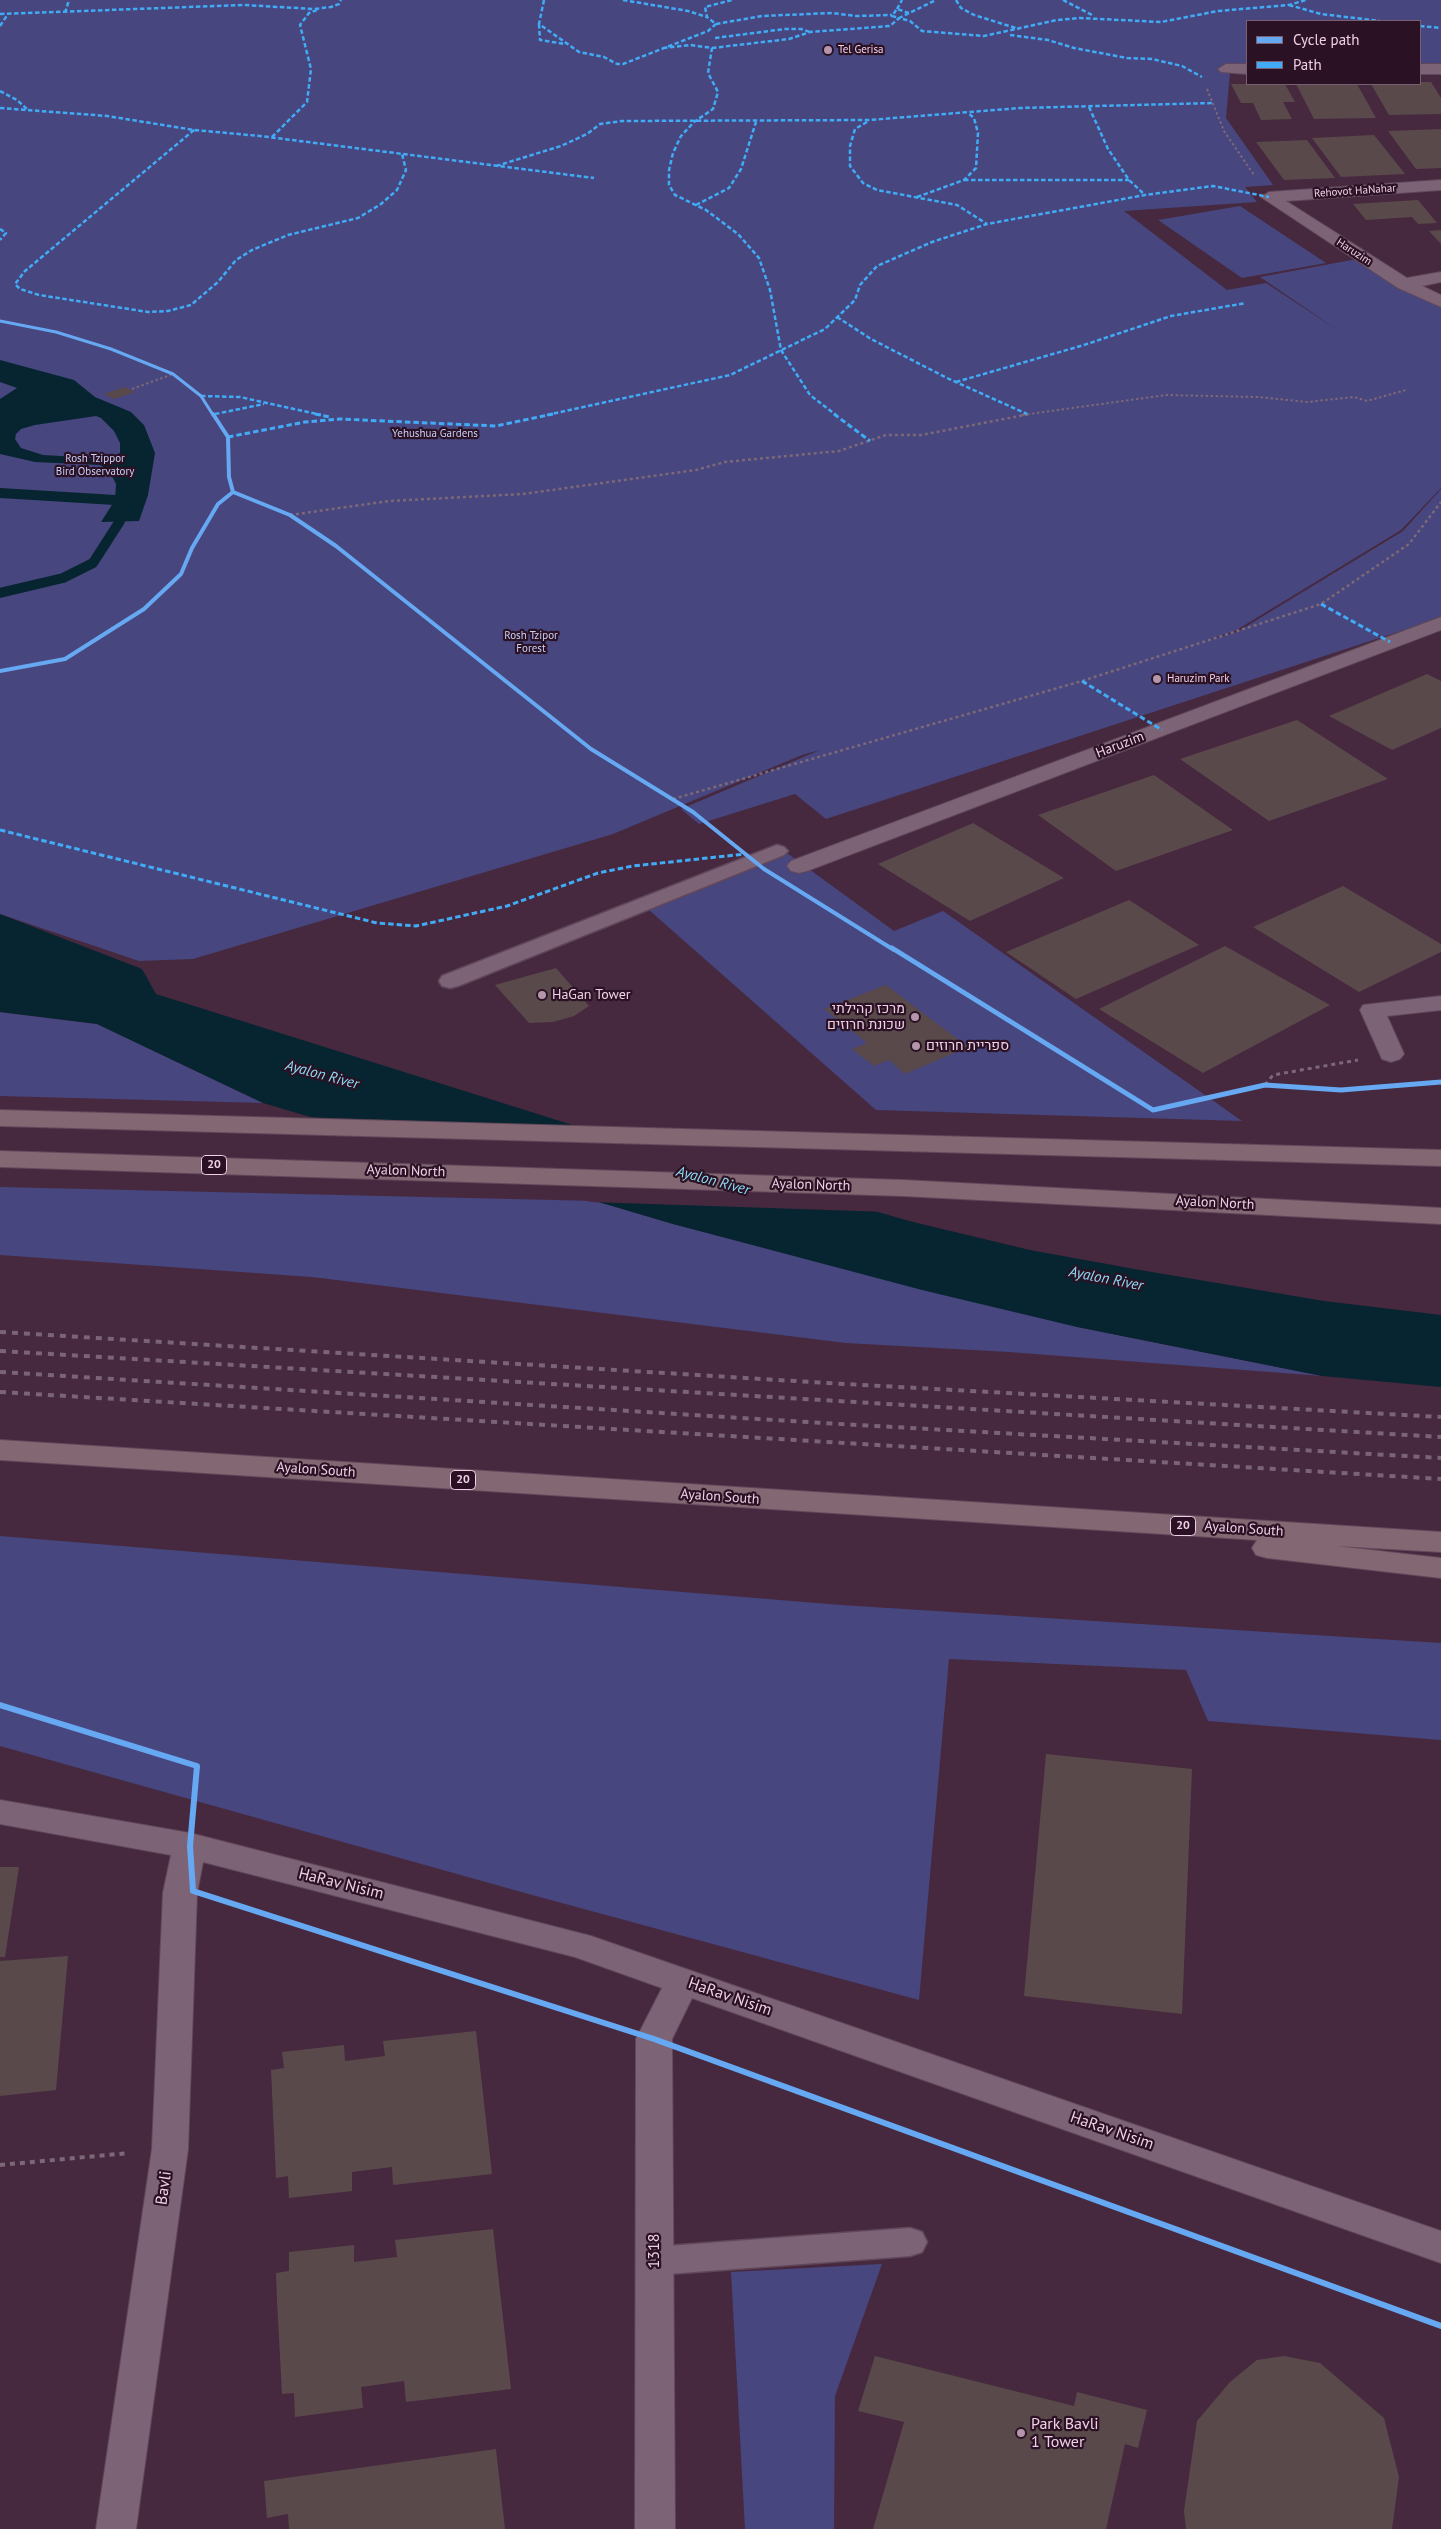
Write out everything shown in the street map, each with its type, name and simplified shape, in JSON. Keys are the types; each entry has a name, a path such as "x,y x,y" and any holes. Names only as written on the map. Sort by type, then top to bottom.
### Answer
{"highway":[{"path":"0,1118 1441,1158"},
{"name":"Ayalon North","path":"0,1159 428,1171 1006,1193 1441,1216"},
{"name":"Ayalon South","path":"0,1450 1441,1542"},
{"path":"925,1510 1441,1568"}],"street":[{"path":"1226,69 1246,69"},
{"path":"1421,69 1441,69"},
{"name":"Rehovot HaNahar","path":"1269,197 1441,185"},
{"name":"Haruzim","path":"1269,197 1404,284 1441,302"},
{"path":"1404,284 1441,277"},
{"name":"Haruzim","path":"799,866 1441,623"},
{"path":"1417,632 1441,646"},
{"path":"1391,1054 1372,1010 1441,1003"},
{"name":"HaRav Nisim","path":"0,1812 190,1846 579,1945 1441,2247"},
{"name":"Bavli","path":"116,2529 170,2149 180,1893 190,1846"},
{"name":"1318","path":"655,2529 654,2039 683,1980"}],"lane":[{"path":"450,981 777,851"},
{"path":"654,2261 910,2242"}],"path":[{"path":"1226,69 1202,77 1224,131 1269,197"},
{"path":"132,389 173,374"},
{"path":"290,515 389,501 523,494 696,470 725,462 839,451 886,435 921,435 1027,414 1166,395 1257,397 1307,402 1354,397 1367,401 1406,390"},
{"path":"673,799 1082,680 1321,604 1409,544 1441,502"},
{"path":"1265,1085 1273,1075 1391,1054"},
{"path":"0,2165 170,2149"}],"green space":[{"name":"Yehushua Gardens","path":"0,0 1441,0 1441,67 1421,68 1421,20 1246,20 1246,73 1230,73 1226,118 1273,185 1245,187 1257,202 1124,211 1227,290 1266,283 1339,331 1260,277 1357,259 1441,307 1441,488 1401,530 1235,631 1203,641 1237,632 1403,531 1441,489 1441,616 1410,628 826,819 795,794 699,824 681,809 820,750 802,755 613,834 193,959 139,961 0,914"},
{"path":"1240,206 1326,263 1242,278 1158,220"},
{"path":"787,853 894,931 943,911 1242,1121 876,1110 640,902"},
{"path":"0,1012 97,1024 263,1103 0,1096"},
{"path":"0,1187 596,1201 673,1224 1078,1327 1322,1376 1009,1352 846,1343 312,1277 0,1255"},
{"path":"0,1536 841,1605 1441,1643 1441,1740 1208,1721 1186,1670 949,1659 919,2000 525,1893 0,1746"},
{"path":"882,2264 835,2396 834,2529 745,2529 731,2272"}],"water":[{"path":"0,360 74,380 95,397 131,412 144,425 155,453 148,495 139,521 101,522 115,500 116,484 109,470 100,465 35,462 0,454 0,399 17,388 0,382","holes":["96,416 101,418 114,431 120,443 120,453 111,457 43,455 21,448 15,439 16,434 21,429 35,425"]},
{"name":"Ayalon River","path":"0,914 142,969 156,994 579,1127 913,1222 1030,1250 1140,1270 1324,1301 1441,1315 1441,1387 1322,1376 1077,1327 922,1290 673,1224 263,1103 97,1024 0,1012"}],"pier":[{"path":"303,1117 587,1127 888,1212 591,1202"}],"building":[{"path":"1421,82 1431,82 1441,98 1441,114 1389,115 1372,85 1421,85"},
{"path":"1231,84 1286,85 1295,102 1283,102 1292,119 1261,120 1253,103 1241,103"},
{"path":"1297,85 1358,85 1376,118 1314,119"},
{"path":"1441,129 1441,168 1416,169 1388,131"},
{"path":"1374,135 1405,174 1341,177 1312,138"},
{"path":"1307,140 1335,178 1284,180 1256,142"},
{"path":"1418,200 1437,223 1418,224 1412,217 1366,220 1353,204"},
{"path":"1441,230 1441,244 1429,231"},
{"path":"125,387 135,392 114,399 104,394"},
{"path":"1427,674 1441,681 1441,728 1392,750 1329,716"},
{"path":"1297,720 1388,779 1269,821 1180,759"},
{"path":"1154,775 1233,830 1116,871 1038,815"},
{"path":"973,823 1064,878 970,921 878,864"},
{"path":"1343,886 1441,944 1441,952 1359,992 1253,927"},
{"path":"1129,900 1199,945 1076,999 1006,952"},
{"path":"1225,946 1330,1005 1203,1073 1099,1009"},
{"name":"HaGan Tower","path":"556,968 589,1006 574,1016 553,1022 529,1023 495,985"},
{"path":"886,985 968,1047 905,1074 889,1060 874,1066 852,1049 867,1043 824,1009"},
{"path":"1046,1754 1192,1769 1182,2014 1024,1996"},
{"path":"0,1867 19,1867 5,1957 0,1957"},
{"path":"68,1956 56,2090 0,2096 0,1961"},
{"path":"476,2031 492,2174 393,2185 392,2167 352,2172 352,2191 289,2198 288,2176 276,2178 271,2070 284,2068 282,2052 344,2045 345,2061 385,2056 383,2041"},
{"path":"493,2229 511,2389 406,2402 404,2381 361,2387 363,2408 295,2417 294,2393 282,2394 277,2301 276,2273 289,2271 289,2252 354,2245 354,2262 397,2257 395,2240"},
{"name":"Park Bavli 1 Tower","path":"875,2356 1074,2406 1077,2392 1147,2410 1138,2448 1125,2444 1106,2529 873,2529 904,2422 858,2411"},
{"path":"1284,2356 1320,2363 1384,2418 1399,2477 1392,2529 1186,2529 1184,2511 1197,2421 1230,2382 1257,2360"},
{"path":"496,2449 505,2529 289,2529 288,2514 267,2518 264,2481"}],"waterway":[{"path":"0,493 115,500"},
{"path":"0,593 63,578 93,563 120,521"}],"railway":[{"path":"0,1332 827,1383 1441,1417"},
{"path":"0,1351 1441,1437"},
{"path":"0,1372 823,1423 1441,1458"},
{"path":"0,1392 1441,1479"}],"marked path":[{"path":"65,13 69,0"},
{"path":"0,14 244,5 314,9 331,7 339,4 341,0"},
{"path":"544,0 539,24 556,34 568,46 579,52 604,57 617,64 623,64 708,31 716,24 707,17 705,7 732,0"},
{"path":"623,0 688,11 707,17"},
{"path":"897,9 902,0"},
{"path":"909,13 897,9 892,16 899,18 936,0"},
{"path":"956,0 961,8 974,15 999,21 1019,29"},
{"path":"1063,0 1094,16"},
{"path":"712,48 789,39 810,32 890,26 899,18 910,21 922,31 984,36 1057,20 1080,18 1161,22 1218,11 1289,5 1306,0"},
{"path":"1289,5 1321,14 1372,20"},
{"path":"272,137 307,102 311,69 300,25 309,13 317,10"},
{"path":"716,24 762,16 832,13 856,16 892,15"},
{"path":"0,26 8,14"},
{"path":"539,24 540,40 565,44"},
{"path":"1421,26 1441,28"},
{"path":"715,38 785,29 801,29 810,32"},
{"path":"1010,35 1048,40 1074,48 1127,58 1152,59 1182,66 1202,77"},
{"path":"663,48 690,45 712,48 708,73 718,92 713,109 694,122 681,136 673,153 669,170 669,185 675,195 706,210 738,234 759,258 770,290 781,350 810,395 870,441"},
{"path":"0,91 17,100 28,110"},
{"path":"496,166 561,146 587,134 600,124 622,121 869,120 1020,108 1213,103"},
{"path":"1089,107 1108,149 1129,180 1145,195"},
{"path":"0,108 107,116 194,130 260,136 594,178"},
{"path":"917,197 964,180 976,168 978,133 974,118 968,113"},
{"path":"696,205 729,188 741,169 756,122"},
{"path":"867,122 855,129 850,146 850,166 863,183 877,190 957,205 987,224"},
{"path":"194,130 25,271 15,284 20,289 39,295 148,312 168,311 191,305 218,282 236,260 252,250 288,235 358,218 381,204 397,190 406,170 402,154"},
{"path":"964,180 1129,180"},
{"path":"228,437 305,422 340,419 496,426 730,375 825,329 855,300 860,285 877,266 932,242 987,224 1145,195 1213,186 1269,197"},
{"path":"0,229 6,233 0,240"},
{"path":"956,382 1084,345 1171,316 1246,303"},
{"path":"837,317 871,339 947,378 1027,414"},
{"path":"201,396 240,397 330,417"},
{"path":"215,414 264,404"},
{"path":"1321,604 1390,642"},
{"path":"1082,681 1162,730"},
{"path":"0,830 377,923 416,926 507,906 598,873 633,866 745,854"}],"cycle path":[{"path":"0,321 56,332 111,349 173,374 201,396 228,437 229,477 233,492"},
{"path":"233,492 290,515 336,546 591,749 693,812 764,869 1153,1110 1265,1085 1341,1090 1441,1082"},
{"path":"0,671 65,659 144,609 181,574 192,548 218,504 233,492"},
{"path":"0,1705 197,1766 190,1846 193,1891 654,2039 1441,2326"}],"place":[{"name":"Tel Gerisa","path":"828,50"},
{"name":"Haruzim Park","path":"1157,679"},
{"name":"HaGan Tower","path":"542,995"},
{"name":"מרכז קהילתי שכונת חרוזים","path":"915,1017"},
{"name":"ספריית חרוזים","path":"916,1046"},
{"name":"Park Bavli 1 Tower","path":"1021,2433"}],"park label":[{"name":"Rosh Tzippor Bird Observatory","path":"95,465"},
{"name":"Rosh Tzipor Forest","path":"531,642"}]}
